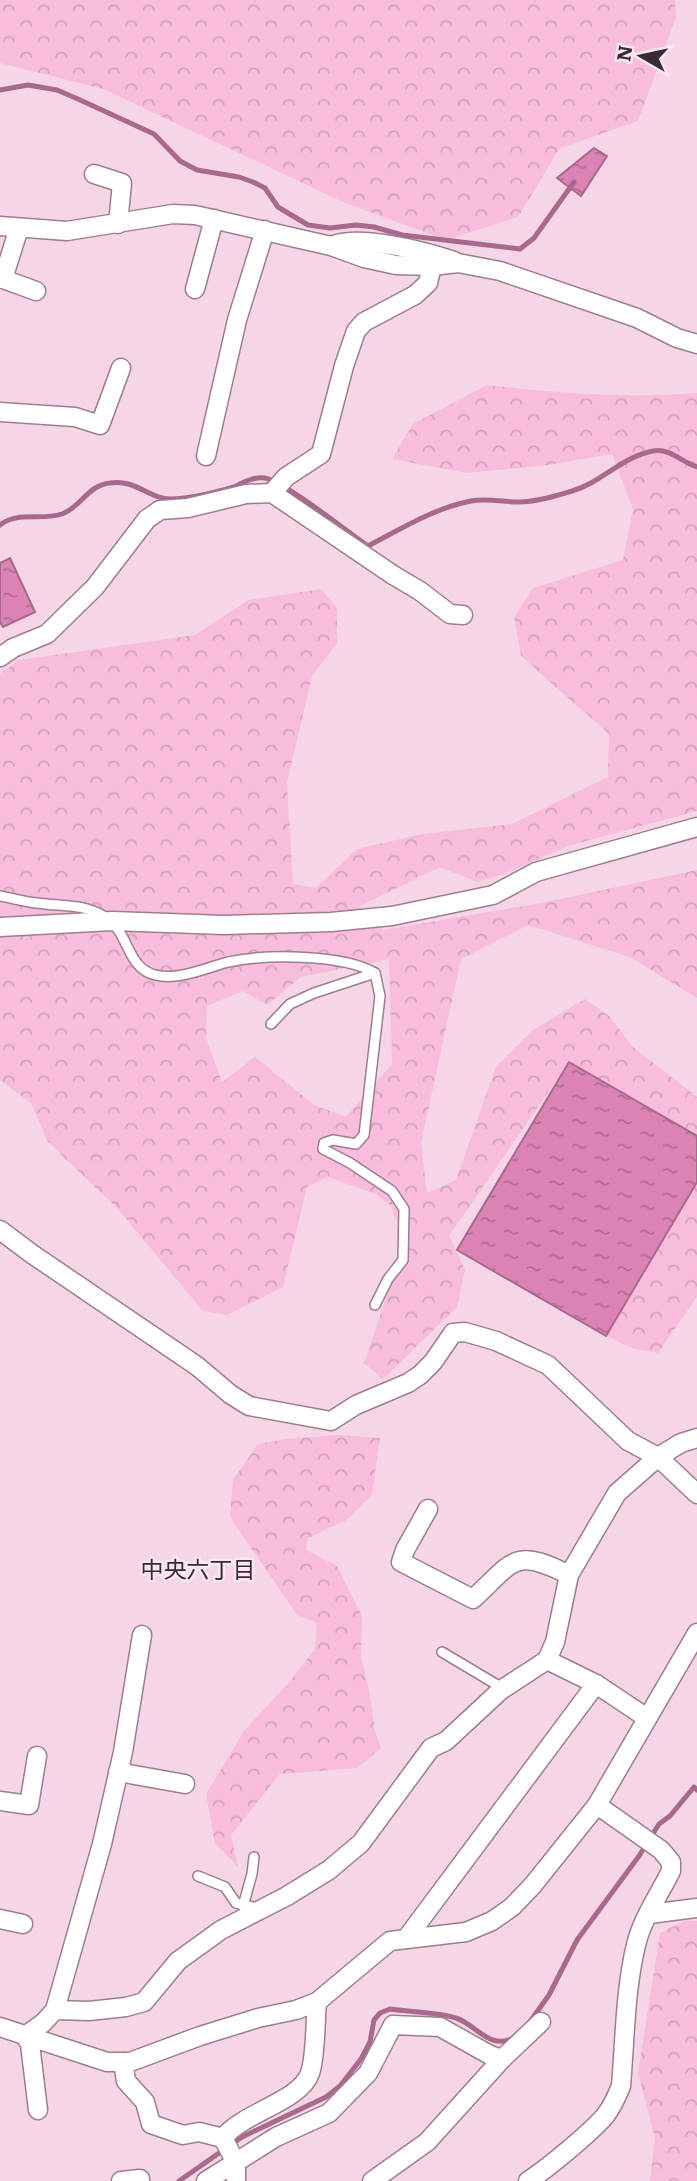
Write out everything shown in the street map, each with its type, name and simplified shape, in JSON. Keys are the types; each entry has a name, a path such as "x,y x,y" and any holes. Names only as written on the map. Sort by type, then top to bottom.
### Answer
{"street":[{"path":"94,174 122,183 118,224"},
{"path":"0,226 67,231 173,214 195,215 331,246 396,265 432,266 458,263"},
{"path":"195,289 214,219"},
{"path":"19,228 2,279 36,291"},
{"path":"206,456 237,320 265,230"},
{"path":"331,246 347,240 429,253 458,263 500,271 637,318 677,338 697,344"},
{"path":"272,493 286,477 321,454 356,331 364,322 415,295 428,284 432,266"},
{"path":"0,412 75,417 107,428 121,368"},
{"path":"0,657 13,648 47,634 95,587 147,519 160,510 188,508 246,494 272,493 393,576 420,591 450,614 463,615"},
{"path":"0,928 112,922 224,925 331,922 391,916 493,895 536,872 697,827"},
{"path":"0,1230 197,1366 230,1395 249,1406 331,1421 356,1405 408,1383 433,1362 453,1333 465,1332 495,1341 548,1365 628,1441 658,1457 697,1494"},
{"path":"55,2010 89,2011 144,2002 178,1961 221,1930 328,1870 361,1843 431,1748 446,1741 504,1689 547,1660 555,1642 569,1575 617,1493 658,1457 681,1443 697,1438"},
{"path":"428,1509 401,1562 473,1599 509,1566 525,1559 533,1559 569,1575"},
{"path":"0,2027 107,2062 130,2062 223,2029 317,2002 390,1941 466,1932 492,1921 512,1907 533,1885 597,1805 697,1633"},
{"path":"25,2036 55,2010 102,1844 118,1772 142,1635"},
{"path":"547,1660 596,1684 647,1718"},
{"path":"406,1939 596,1684"},
{"path":"0,1801 29,1805 37,1756"},
{"path":"118,1772 185,1784"},
{"path":"528,2181 590,2130 606,2115 615,2100 621,2086 636,1945 671,1871 671,1862 661,1850 597,1805"},
{"path":"649,1914 697,1908"},
{"path":"0,1919 23,1924"},
{"path":"223,2137 229,2129 304,2084 310,2073 317,2002"},
{"path":"372,2181 427,2142 502,2059 541,2022"},
{"path":"206,2181 276,2137 329,2113 368,2073 393,2025 440,2027 489,2055 502,2059"},
{"path":"25,2036 30,2044 38,2110"},
{"path":"123,2062 126,2081 145,2102 151,2124 183,2134 199,2132 223,2137"},
{"path":"223,2137 236,2163 236,2181"},
{"path":"120,2181 140,2179"}],"lane":[{"path":"0,896 35,903 91,908 112,922 141,969 156,975 175,976 262,957 342,961 362,965 375,973 380,996 364,1135 356,1144 333,1140 324,1143 323,1149 392,1191 404,1209 403,1261 388,1279 375,1305"},
{"path":"271,1024 290,1004 314,993 375,973"},
{"path":"442,1652 504,1689"},
{"path":"243,1906 254,1857"},
{"path":"198,1876 225,1887 236,1903 262,1909"}],"green space":[{"path":"0,0 675,0 676,17 638,121 560,148 518,217 446,240 343,202 103,89 0,63"},
{"path":"487,385 592,394 697,393 697,811 568,846 512,871 478,882 440,867 358,907 383,930 541,903 697,870 697,998 630,957 528,925 461,959 421,1143 427,1193 456,1180 496,1067 533,1030 585,999 609,1016 633,1047 697,1097 697,1136 569,1062 449,1236 465,1270 457,1307 383,1379 364,1363 405,1242 390,1205 376,1194 328,1177 307,1187 283,1287 227,1315 203,1311 118,1209 48,1142 31,1103 0,1080 0,674 19,660 195,635 249,600 321,589 337,608 337,643 312,676 287,783 293,884 316,888 357,849 422,834 512,824 608,777 609,734 521,656 514,617 533,588 623,560 633,509 612,454 548,465 467,473 392,459 413,424","holes":["389,959 392,1064 346,1117 314,1105 255,1057 222,1082 206,1038 207,1006 243,991 267,1005 301,977"]},
{"path":"697,1182 697,1297 658,1353 635,1349 606,1336"},
{"path":"340,1435 380,1438 372,1495 347,1520 308,1538 306,1550 337,1566 362,1616 361,1657 375,1731 381,1748 357,1768 280,1774 231,1835 238,1867 215,1843 206,1794 244,1731 291,1680 315,1649 317,1623 297,1615 230,1517 233,1480 258,1444"},
{"path":"684,1921 697,1921 697,2181 650,2181 655,2138 638,2073 660,1933"}],"water":[{"path":"594,148 607,156 581,196 557,178"},
{"path":"10,558 35,612 3,627 0,622 0,563"},
{"path":"569,1062 697,1136 697,1182 606,1336 457,1250"}],"waterway":[{"path":"0,90 28,85 57,90 78,99 154,134 180,161 197,170 239,177 265,188 278,207 308,225 330,228 356,225 374,227 402,235 520,249 534,238 574,182"},
{"path":"0,525 14,518 62,514 96,488 110,483 135,486 156,496 171,499 211,493 253,479 265,478 286,488 368,546 418,520 457,504 483,500 532,501 572,491 631,459 653,451 670,453 697,467"},
{"path":"529,2023 549,1995 577,1940 639,1856 659,1824 670,1816 694,1787 697,1790"},
{"path":"179,2181 242,2137 326,2097 340,2086 361,2059 370,2042 374,2020 380,2013 390,2009 441,2014 463,2021 491,2039 506,2041 515,2037"}],"district":[{"name":"中央六丁目","path":"198,1570"}]}
